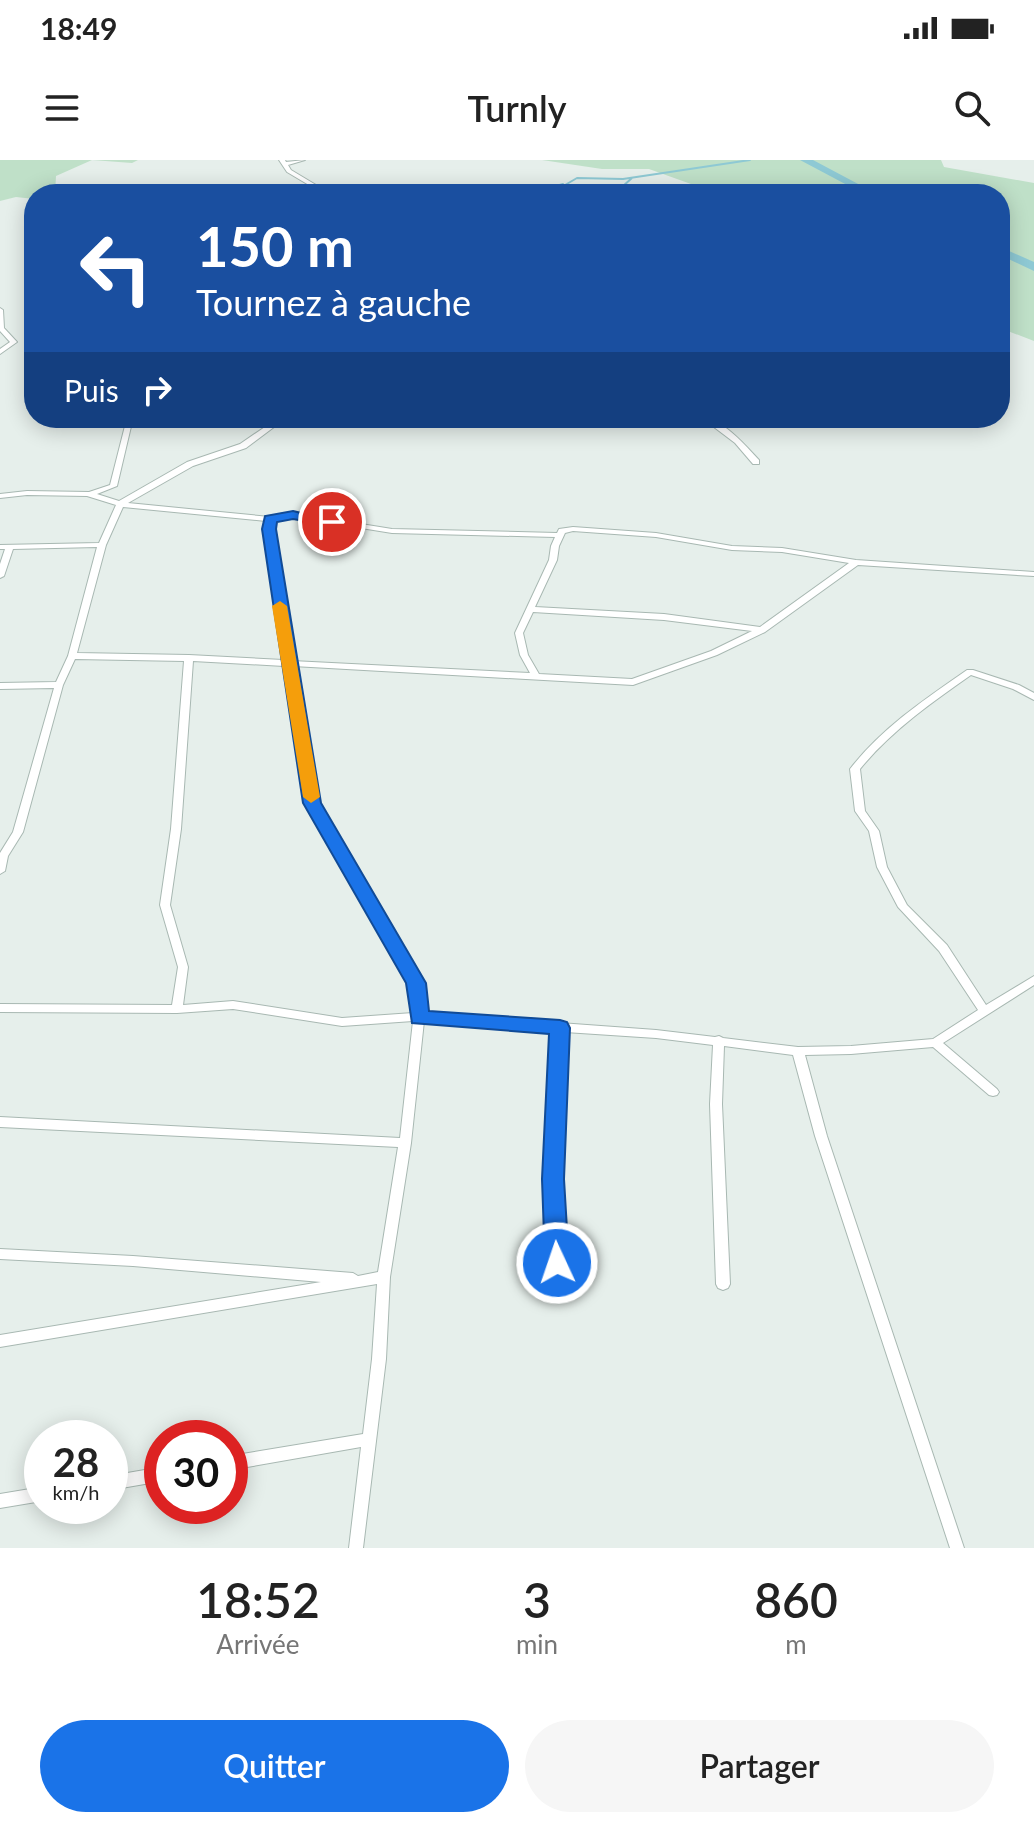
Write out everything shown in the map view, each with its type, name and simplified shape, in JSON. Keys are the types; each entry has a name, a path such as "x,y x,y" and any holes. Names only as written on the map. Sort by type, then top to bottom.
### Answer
{"street":[{"path":"283,162 302,160"},
{"path":"283,162 309,184"},
{"path":"0,310 1,328 14,342 0,352"},
{"path":"0,871 3,856 18,832 59,685 72,656 116,502 113,486 128,428"},
{"path":"116,502 190,464 243,446 269,428"},
{"path":"719,428 738,441 756,462"},
{"path":"88,494 113,486"},
{"path":"0,496 88,494 116,502 270,519 293,515 392,531 559,535"},
{"path":"270,519 288,664 308,764 312,803 416,983 419,1017 405,1143 378,1279 370,1439 356,1548"},
{"path":"536,676 524,655 519,633 553,560 562,531 573,529 656,535 748,550 782,550 856,562 1034,574"},
{"path":"0,547 102,545"},
{"path":"0,576 10,547"},
{"path":"72,656 189,658 633,682 714,653 762,630 856,562"},
{"path":"531,609 664,617 762,630"},
{"path":"177,1009 183,967 165,905 176,829 189,658"},
{"path":"985,1012 943,948 903,907 882,867 874,831 860,811 855,769 874,744 898,723 970,672 1016,687 1033,698"},
{"path":"0,686 59,685"},
{"path":"0,1008 177,1009 233,1005 342,1022 419,1017 719,1040 798,1051 851,1050 935,1043 1034,980"},
{"path":"557,1263 553,1179 560,1028"},
{"path":"719,1040 716,1104 723,1284"},
{"path":"935,1043 993,1092"},
{"path":"798,1051 826,1150 957,1548"},
{"path":"0,1122 405,1143"},
{"path":"0,1254 378,1279"},
{"path":"0,1341 378,1279"},
{"path":"248,1460 370,1439"},
{"path":"0,1501 24,1497"}],"green space":[{"path":"0,160 92,160 56,176 56,184 24,184 24,198 0,201"},
{"path":"92,160 138,160 132,163"},
{"path":"542,160 941,160 944,167 1034,183 1034,341 1010,332 1010,184 691,184 649,169 602,169"}],"waterway":[{"path":"567,184 577,178 623,179 750,160"},
{"path":"805,160 852,184"},
{"path":"625,184 632,178"},
{"path":"1010,255 1034,267"}],"slow traffic":[{"path":"280,606 311,797"}],"route":[{"path":"332,522 293,515 270,519 269,529 312,803 416,983 419,1017 560,1028 553,1179 557,1263"}]}
